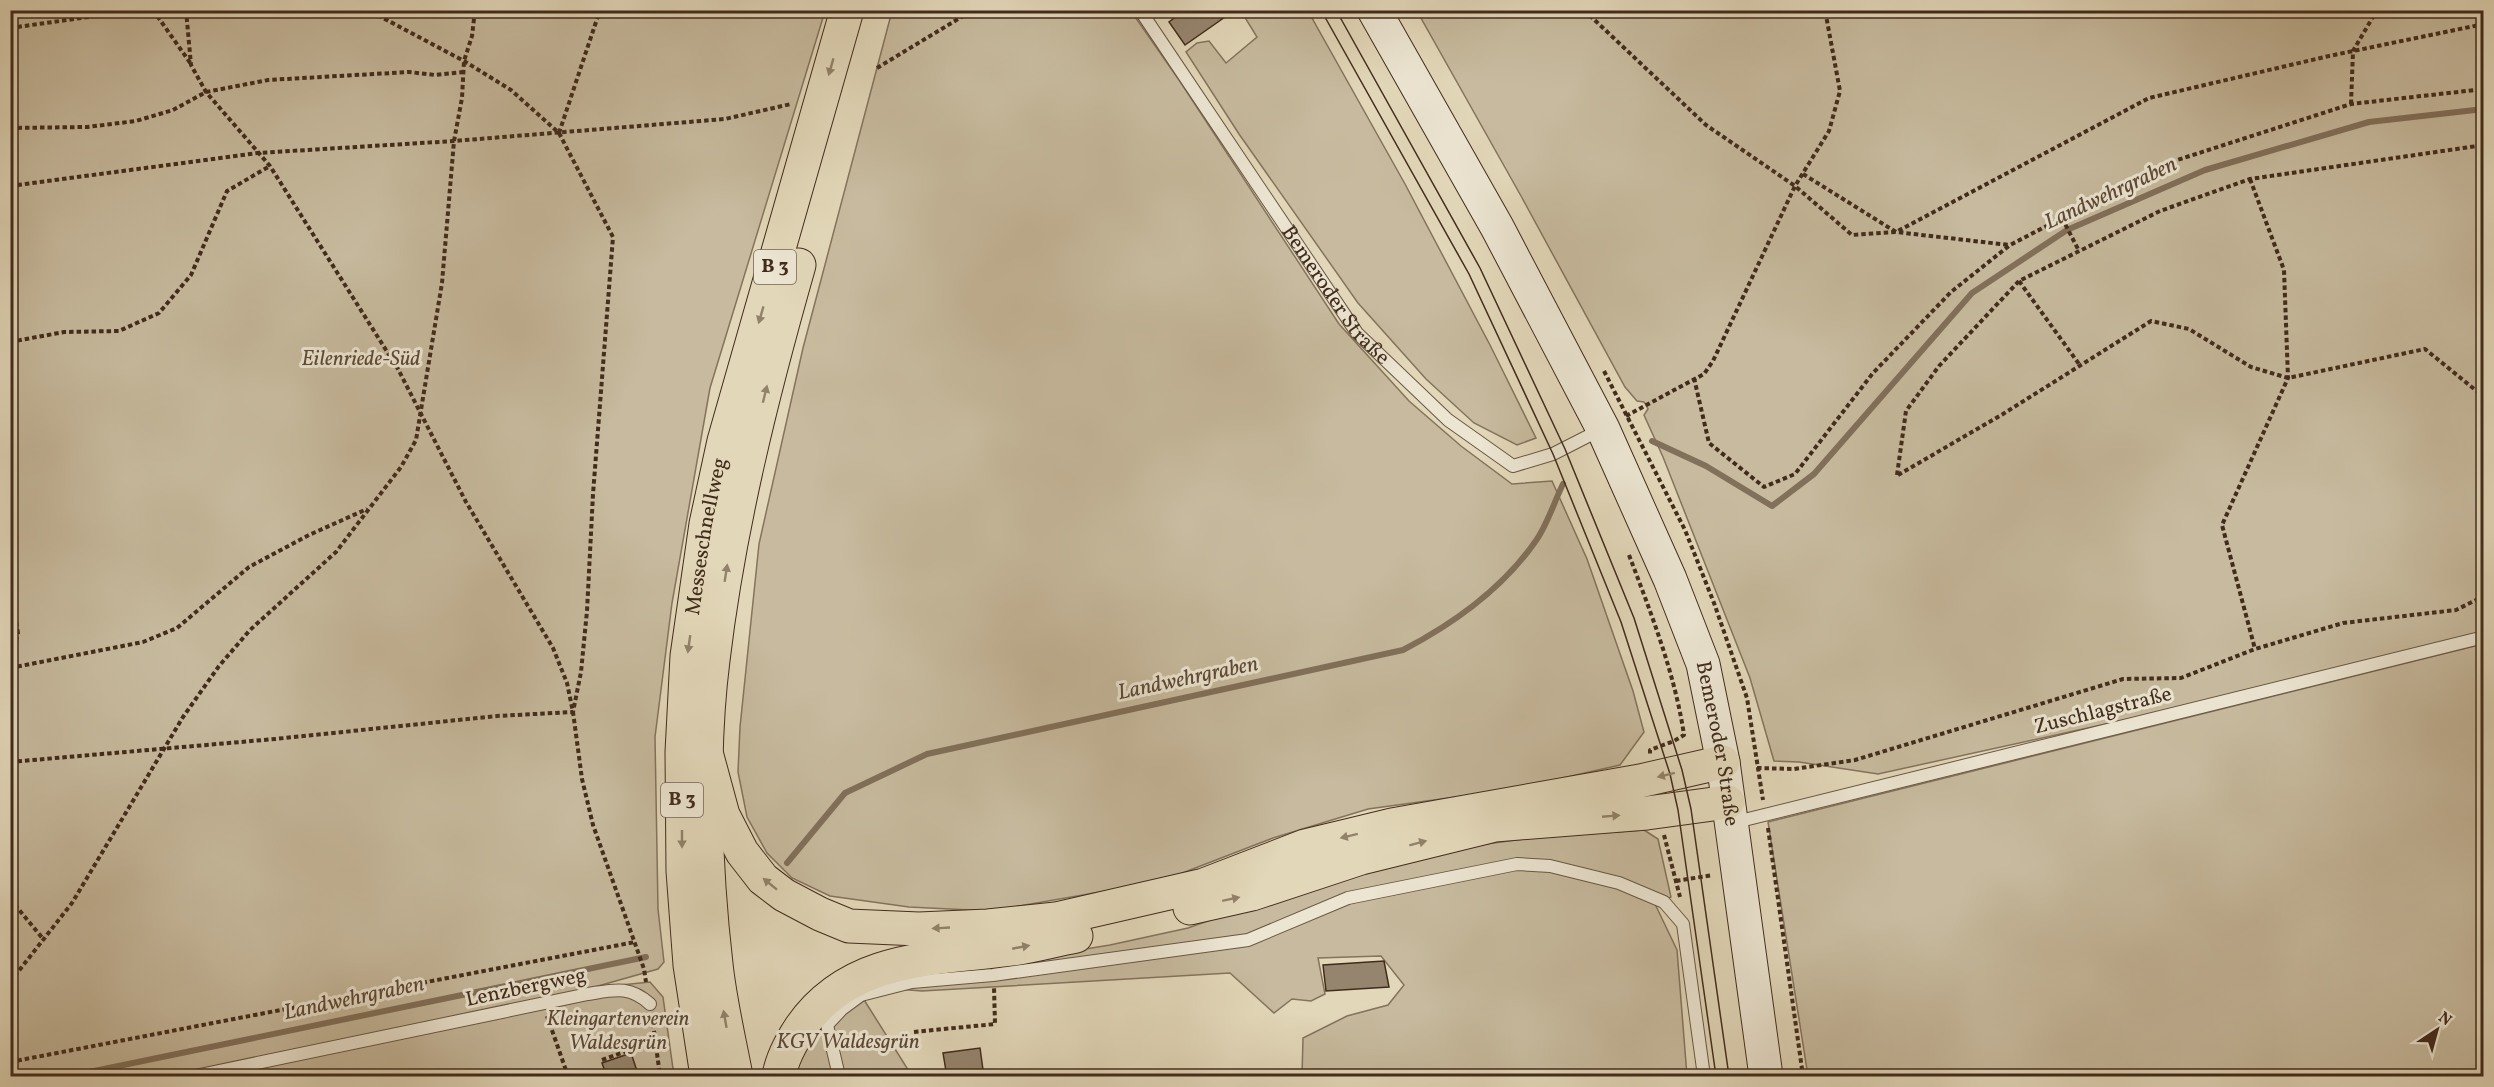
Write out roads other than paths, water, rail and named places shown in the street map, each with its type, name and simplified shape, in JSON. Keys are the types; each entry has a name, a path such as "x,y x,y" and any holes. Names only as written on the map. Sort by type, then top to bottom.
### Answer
{"highway":[{"name":"Messeschnellweg","path":"706,1077 690,965 682,871 682,752 687,656 706,524 724,441 847,10"},
{"name":"Messeschnellweg","path":"735,1077 716,966 708,870 707,756 713,662 732,533 792,288 870,10"},
{"path":"707,756 723,815 742,852 763,879 784,895 849,926 919,929 988,926 1056,919 1204,885 1305,846 1392,825 1640,781 1724,762"},
{"path":"779,1077 790,1044 806,1020 830,995 885,966 920,959 1016,948 1093,932 1252,894 1361,858 1495,825 1647,813 1730,812"}],"main road":[{"name":"Bemeroder Straße","path":"1374,10 1497,226 1603,429 1670,579 1703,664 1724,762 1766,1077"}],"lane":[{"name":"Bemeroder Straße","path":"1140,10 1357,333 1448,420 1513,466 1553,454 1603,429"},
{"name":"Zuschlagstraße","path":"1730,812 1766,814 2484,637"},
{"path":"839,1077 827,1025 861,995 912,982 993,975 1248,940 1348,898 1517,864 1550,866 1618,883 1664,902 1683,924 1704,1077"},
{"name":"Lenzbergweg","path":"195,1077 588,993 621,989 634,992 650,1004"}],"waterway":[{"name":"Landwehrgraben","path":"1652,441 1706,466 1772,506 1814,474 1972,293 2067,230 2205,170 2369,122 2484,109"},
{"name":"Landwehrgraben","path":"787,863 845,793 927,754 1403,650 1458,617 1507,575 1539,536 1563,484"},
{"name":"Landwehrgraben","path":"70,1076 646,957"}],"tram line":[{"path":"1321,10 1469,274 1553,454 1621,622 1670,774 1678,810 1716,1076"},
{"path":"1336,10 1480,268 1565,449 1634,618 1682,770 1691,809 1729,1076"}],"park label":[{"name":"Eilenriede-Süd","path":"361,359"},
{"name":"Kleingartenverein Waldesgrün","path":"618,1031"},
{"name":"KGV Waldesgrün","path":"848,1042"}]}
